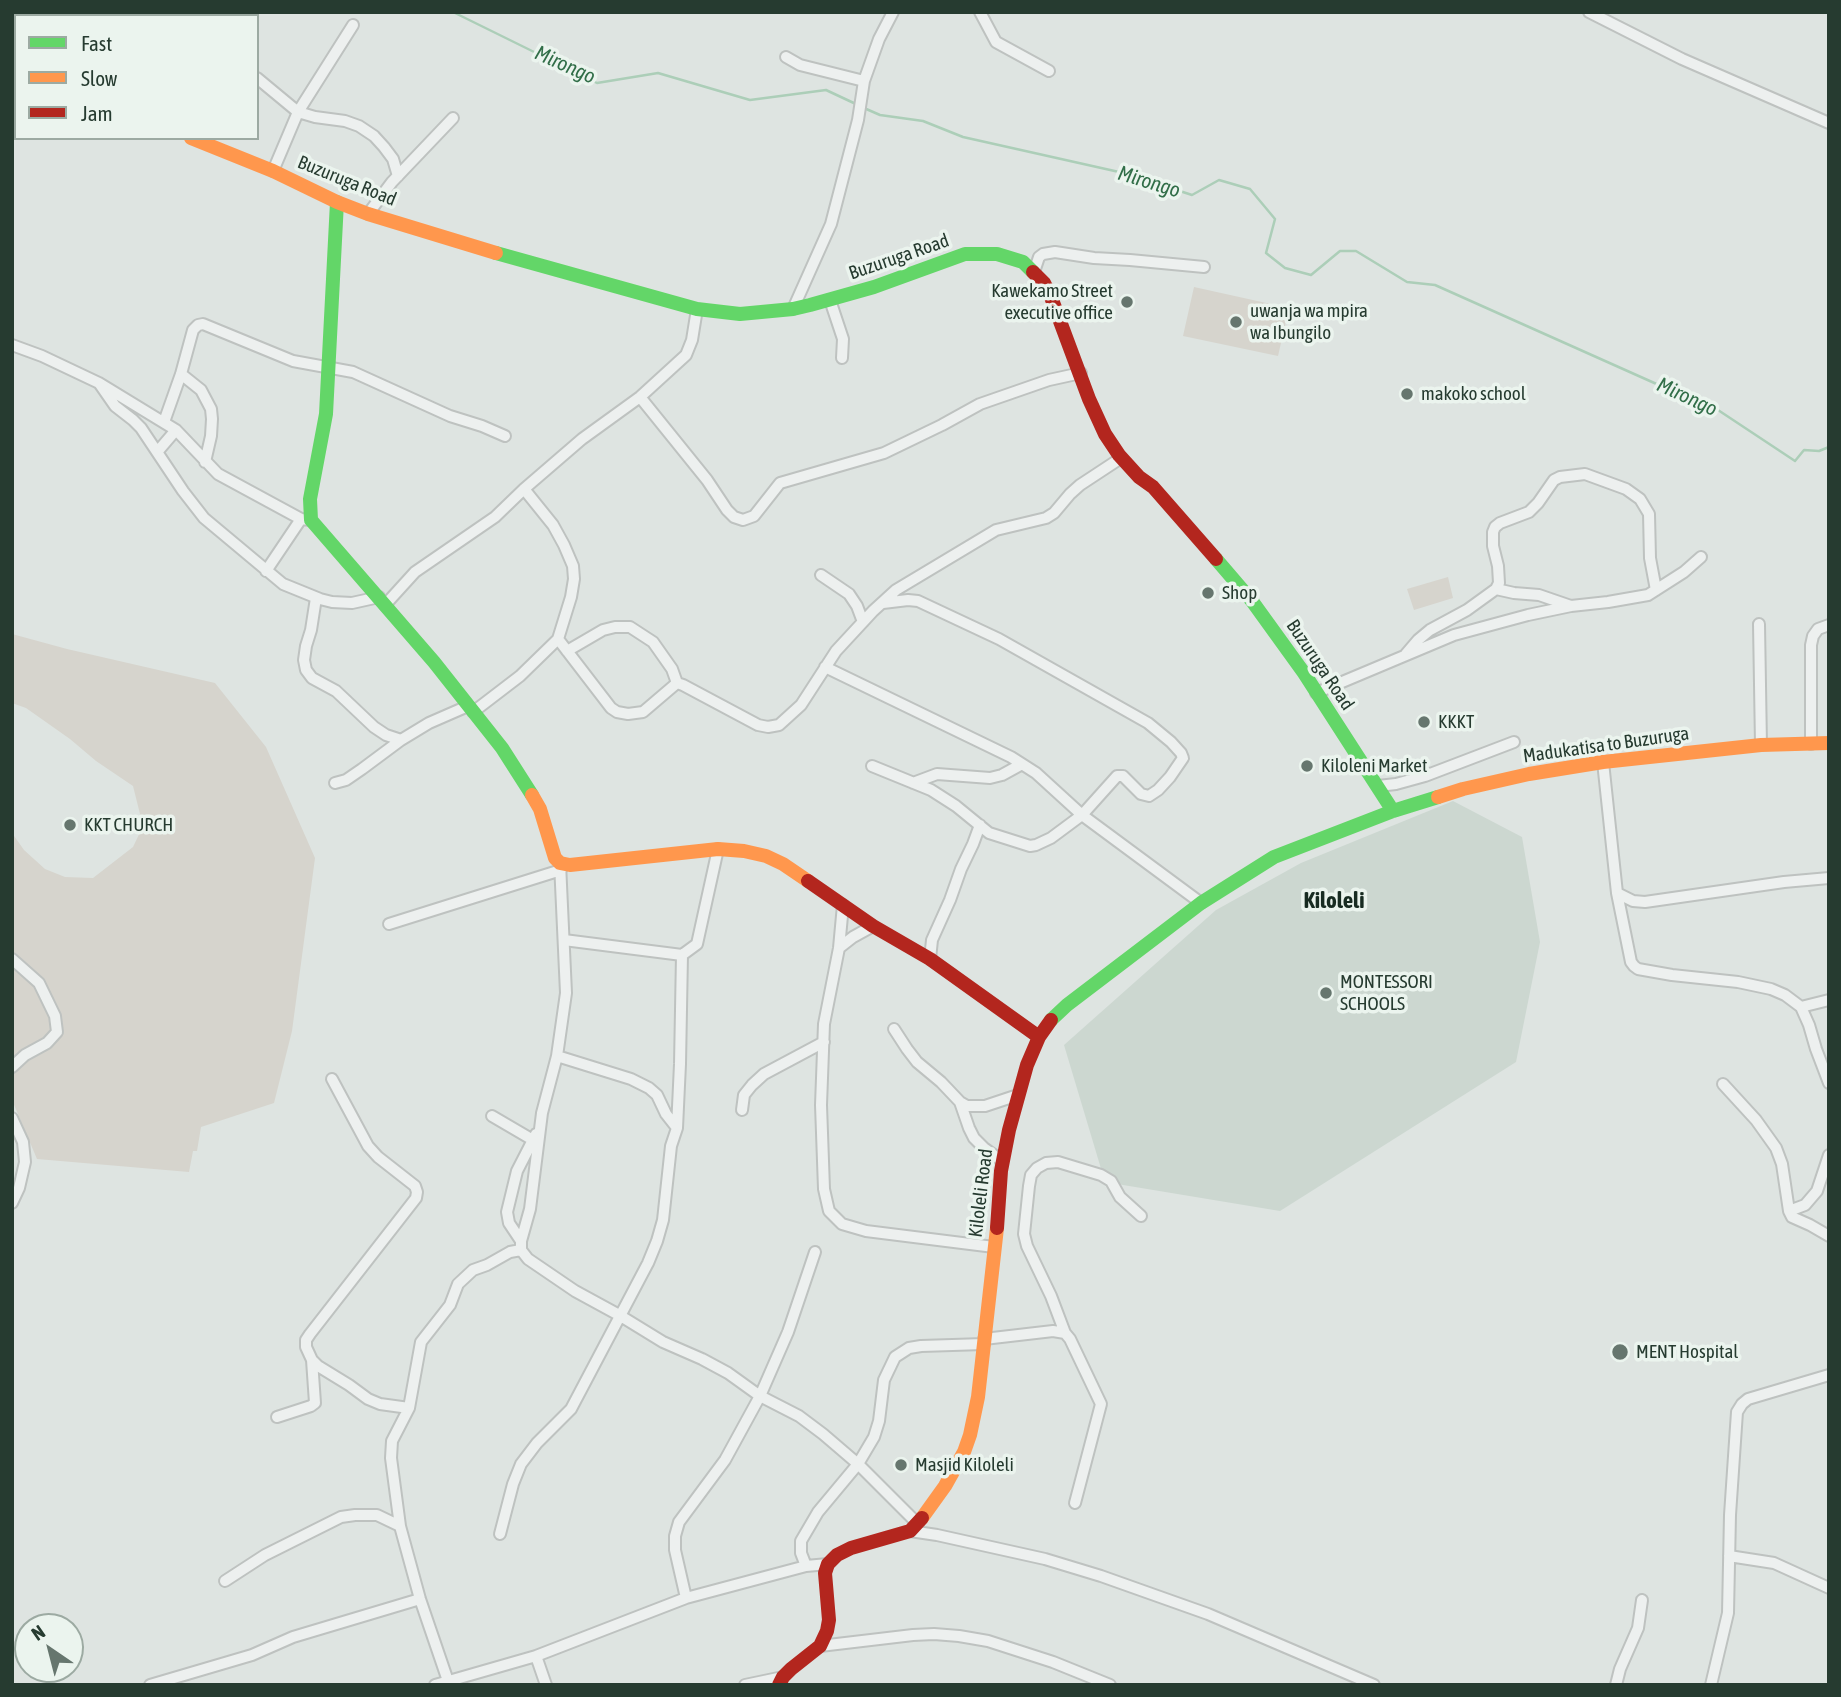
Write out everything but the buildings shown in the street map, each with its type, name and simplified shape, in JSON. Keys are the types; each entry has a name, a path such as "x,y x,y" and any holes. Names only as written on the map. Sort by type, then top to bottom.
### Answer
{"main road":[{"name":"Buzuruga Road","path":"196,140 368,214 697,309 740,314 793,309 874,287 965,254 997,254 1023,262 1044,283 1089,399 1105,434 1121,458 1153,487 1236,582 1297,663 1393,811"},
{"path":"337,202 326,414 306,520 382,601 502,748 540,809 555,858 561,867 718,849 766,856 783,864 873,926 930,959 1040,1037"},
{"name":"Madukatisa to Buzuruga","path":"1393,811 1463,789 1529,774 1602,762 1761,745 1829,744"},
{"name":"Kiloleli Road","path":"914,1528 955,1470 970,1435 978,1397 1002,1161 1027,1065 1052,1019 1225,886 1274,857 1393,811"},
{"path":"781,1681 820,1646 828,1631 825,1573 828,1564 837,1555 851,1548 914,1528"}],"street":[{"path":"793,309 831,224 862,103 864,81 878,39 893,12"},
{"path":"980,12 996,42 1049,71"},
{"path":"1589,12 1682,60 1829,123"},
{"path":"273,171 298,112 354,26"},
{"path":"786,57 800,65 864,81"},
{"path":"259,80 298,112 345,121 374,136 393,159 398,176"},
{"path":"368,214 398,176 453,118"},
{"path":"1034,272 1040,257 1055,252 1204,267"},
{"path":"830,300 843,339 842,358"},
{"path":"99,383 114,406 134,420 204,518 266,571 283,584 316,598 352,603 382,601 415,572 495,517 582,439 639,397 689,350 697,309"},
{"path":"164,422 181,374 192,330 203,324 293,361 353,372 450,416 505,436"},
{"path":"12,345 99,383 176,430 218,474 306,520 266,571"},
{"path":"639,397 707,480 730,514 743,520 754,516 780,483 884,453 980,404 1049,380 1081,373"},
{"path":"181,374 201,390 211,409 211,436 205,462"},
{"path":"158,451 176,430"},
{"path":"558,639 611,708 617,712 643,712 677,684 758,725 779,725 801,705 836,651 896,590 996,530 1046,518 1080,485 1121,458"},
{"path":"1406,654 1430,630 1467,610 1496,589 1499,583 1493,546 1495,527 1533,509 1554,480 1560,477 1585,474 1626,489 1640,499 1648,514 1650,558 1656,590"},
{"path":"335,783 346,780 429,723 470,709 520,676 558,639 571,597 573,566 553,525 524,489"},
{"path":"1316,693 1454,635 1571,606 1648,595 1684,572 1701,557"},
{"path":"821,575 849,594 863,622"},
{"path":"1496,589 1539,595 1571,606"},
{"path":"316,598 304,660 306,670 312,678 336,691 374,727 401,740"},
{"path":"873,766 931,790 989,833 1036,845 1082,815 1120,775 1141,794 1149,796 1183,758 1163,734 1148,723 999,639 918,601 883,603"},
{"path":"1759,624 1761,745"},
{"path":"1811,744 1811,645 1818,629 1829,625"},
{"path":"567,651 603,631 615,627 630,627 653,642 672,669 677,684"},
{"path":"825,667 1022,764 1036,773 1082,815 1201,904"},
{"path":"1378,786 1396,785 1425,776 1514,742"},
{"path":"1602,762 1617,893 1631,962 1638,969 1738,982 1771,989 1784,995 1801,1007 1829,1083"},
{"path":"913,783 937,774 990,778 1022,764"},
{"path":"930,959 932,940 961,869 974,845 980,825"},
{"path":"564,940 682,955 697,944 718,849"},
{"path":"388,925 561,867 566,993 557,1056 539,1127 530,1209 521,1246 473,1270 458,1284 450,1305 421,1342 409,1408 392,1440 391,1458 400,1526 420,1600 449,1681"},
{"path":"1617,893 1633,901 1645,902 1829,878"},
{"path":"842,905 839,948 824,1024 821,1105 824,1189 829,1211 842,1224 866,1231 994,1247"},
{"path":"839,948 873,926"},
{"path":"500,1534 521,1464 537,1443 571,1409 657,1241 663,1220 671,1146 677,1128 682,955"},
{"path":"12,959 40,984 55,1016 57,1031 47,1043 25,1055 12,1067"},
{"path":"1801,1007 1829,1000"},
{"path":"894,1029 917,1062 967,1106 985,1106 1018,1095"},
{"path":"742,1110 744,1095 764,1074 824,1042"},
{"path":"557,1056 631,1079 649,1088 657,1095 666,1114 677,1128"},
{"path":"276,1416 315,1403 312,1360 306,1340 418,1192 415,1185 385,1163 368,1146 332,1079"},
{"path":"1723,1084 1756,1120 1776,1148 1782,1164 1789,1211 1795,1219 1829,1236"},
{"path":"960,1102 974,1138 1002,1161"},
{"path":"492,1116 533,1140"},
{"path":"12,1118 23,1142 25,1162 19,1188 12,1203"},
{"path":"539,1127 517,1171 507,1212 509,1223 528,1259 566,1285 663,1342 728,1373 760,1396 799,1416 858,1464 914,1528 1045,1559 1101,1576 1208,1614 1374,1685"},
{"path":"1789,1211 1805,1205 1817,1192 1829,1155"},
{"path":"1075,1503 1101,1404 1077,1352 1065,1333 1027,1246 1024,1234 1031,1175 1046,1163 1058,1162 1101,1175 1111,1181 1120,1197 1141,1216"},
{"path":"686,1598 675,1550 679,1522 724,1460 760,1396 788,1332 815,1252"},
{"path":"806,1566 801,1553 801,1541 818,1512 858,1464 874,1437 879,1421 884,1380 895,1357 909,1348 921,1346 984,1341 1053,1331 1065,1333"},
{"path":"312,1360 368,1399 380,1404 409,1408"},
{"path":"1711,1685 1728,1613 1730,1515 1737,1412 1748,1399 1829,1375"},
{"path":"225,1581 265,1555 341,1517 377,1515 400,1526"},
{"path":"1729,1556 1774,1563 1829,1588"},
{"path":"435,1685 537,1656 686,1598 806,1566 828,1564"},
{"path":"150,1685 252,1655 293,1637 420,1600"},
{"path":"1616,1685 1638,1628 1642,1600"},
{"path":"820,1646 923,1634 959,1636 988,1641 1027,1653 1110,1685"},
{"path":"537,1656 546,1685"},
{"path":"746,1685 781,1681"}],"shaded area":[{"name":"uwanja wa mpira wa Ibungilo","path":"1194,287 1289,308 1278,356 1183,336"},
{"path":"1448,577 1453,598 1414,610 1407,589"},
{"path":"12,634 215,683 266,747 315,858 292,1031 274,1103 201,1127 197,1151 193,1151 189,1172 37,1159 12,1100 12,833 24,850 45,869 65,877 93,878 133,847 143,826 133,786 26,708 12,703"},
{"name":"MONTESSORI SCHOOLS","path":"1453,801 1522,837 1540,942 1516,1062 1280,1211 1105,1182 1064,1045 1216,910 1301,863"}],"waterway":[{"name":"Mirongo","path":"453,12 597,83 658,73 750,100 826,90 858,105"},
{"name":"Mirongo","path":"864,108 880,115 923,121 963,137 1128,174 1192,195 1219,180 1250,189 1275,219 1266,253 1285,268 1311,275 1340,251 1356,251 1407,282 1435,285 1718,410 1795,461 1804,450 1819,451 1829,447"}],"traffic: fast":[{"path":"337,202 326,414 310,499 311,520 434,662 502,748 532,795"},
{"path":"496,253 697,309 740,314 810,305 874,287 965,254 997,254 1023,262 1033,272"},
{"path":"1216,559 1252,601 1304,673 1393,811"},
{"path":"1051,1020 1201,903 1274,857 1393,811 1438,797"}],"traffic: slow":[{"path":"196,140 368,214 496,253"},
{"path":"1438,797 1529,774 1603,762 1761,745 1829,743"},
{"path":"532,795 540,809 555,858 560,863 570,865 718,849 766,856 808,881"},
{"path":"922,1518 945,1486 970,1435 978,1397 997,1228"}],"traffic: jam":[{"path":"1033,272 1044,283 1051,297 1105,434 1119,455 1139,477 1153,487 1216,559"},
{"path":"808,881 873,926 930,959 1039,1037"},
{"path":"997,1228 1001,1171 1009,1130 1027,1065 1039,1037 1051,1020"},
{"path":"779,1685 791,1669 820,1646 827,1631 829,1620 825,1573 828,1564 837,1555 851,1548 910,1531 922,1518"}],"place":[{"name":"Kawekamo Street executive office","path":"1127,302"},
{"name":"uwanja wa mpira wa Ibungilo","path":"1236,322"},
{"name":"makoko school","path":"1407,394"},
{"name":"Shop","path":"1208,593"},
{"name":"KKKT","path":"1424,722"},
{"name":"Kiloleni Market","path":"1307,766"},
{"name":"KKT CHURCH","path":"70,825"},
{"name":"MONTESSORI SCHOOLS","path":"1326,993"},
{"name":"MENT Hospital","path":"1620,1352"},
{"name":"Masjid Kiloleli","path":"901,1465"}],"district":[{"name":"Kiloleli","path":"1334,901"}]}
